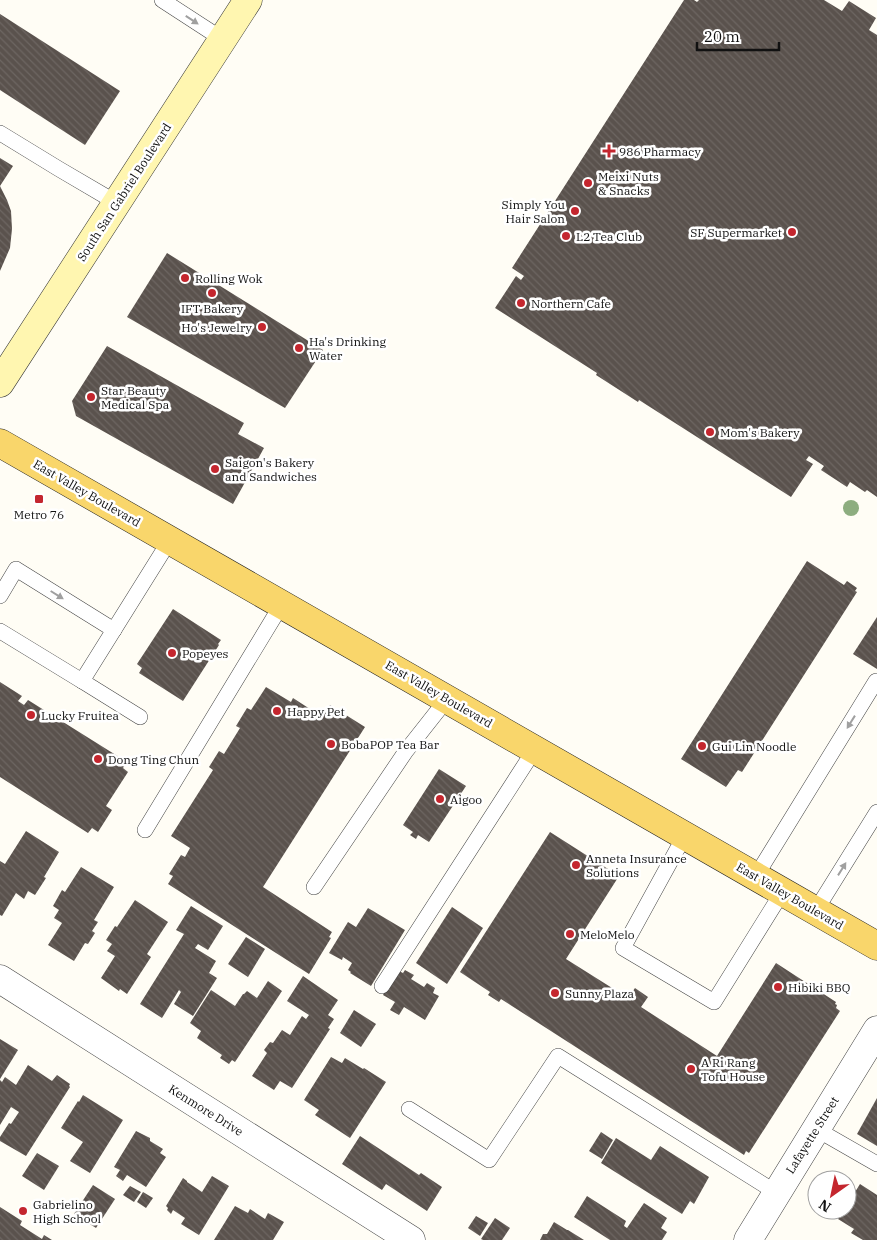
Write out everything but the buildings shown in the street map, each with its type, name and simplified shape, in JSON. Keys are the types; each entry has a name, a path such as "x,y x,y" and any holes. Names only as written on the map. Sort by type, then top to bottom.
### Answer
{"main road":[{"name":"South San Gabriel Boulevard","path":"0,384 248,0"},
{"name":"East Valley Boulevard","path":"0,443 877,946"}],"street":[{"name":"Kenmore Drive","path":"0,979 411,1240"},
{"name":"Lafayette Street","path":"748,1240 877,1030"}],"lane":[{"path":"166,1 222,40"},
{"path":"0,133 118,203"},
{"path":"82,681 170,540"},
{"path":"0,596 16,569 114,630"},
{"path":"145,830 282,604"},
{"path":"0,630 140,717"},
{"path":"756,876 877,682"},
{"path":"314,887 406,751 447,699"},
{"path":"382,986 535,749"},
{"path":"816,910 877,812"},
{"path":"685,835 624,948 714,1002 783,892"},
{"path":"409,1109 489,1160 558,1056 777,1193"},
{"path":"816,1128 877,1164"}],"place":[{"name":"986 Pharmacy","path":"609,151"},
{"name":"Meixi Nuts & Snacks","path":"588,183"},
{"name":"Simply You Hair Salon","path":"575,211"},
{"name":"SF Supermarket","path":"792,232"},
{"name":"L2 Tea Club","path":"566,236"},
{"name":"Rolling Wok","path":"185,278"},
{"name":"IFT Bakery","path":"212,293"},
{"name":"Northern Cafe","path":"521,303"},
{"name":"Ho's Jewelry","path":"262,327"},
{"name":"Ha's Drinking Water","path":"299,348"},
{"name":"Star Beauty Medical Spa","path":"91,397"},
{"name":"Mom's Bakery","path":"710,432"},
{"name":"Saigon's Bakery and Sandwiches","path":"215,469"},
{"name":"Metro 76","path":"39,499"},
{"name":"Popeyes","path":"172,653"},
{"name":"Happy Pet","path":"277,711"},
{"name":"Lucky Fruitea","path":"31,715"},
{"name":"BobaPOP Tea Bar","path":"331,744"},
{"name":"Gui Lin Noodle","path":"702,746"},
{"name":"Dong Ting Chun","path":"98,759"},
{"name":"Aigoo","path":"440,799"},
{"name":"Anneta Insurance Solutions","path":"576,865"},
{"name":"MeloMelo","path":"570,934"},
{"name":"Hibiki BBQ","path":"778,987"},
{"name":"Sunny Plaza","path":"555,993"},
{"name":"A Ri Rang Tofu House","path":"691,1069"},
{"name":"Gabrielino High School","path":"23,1211"}]}
